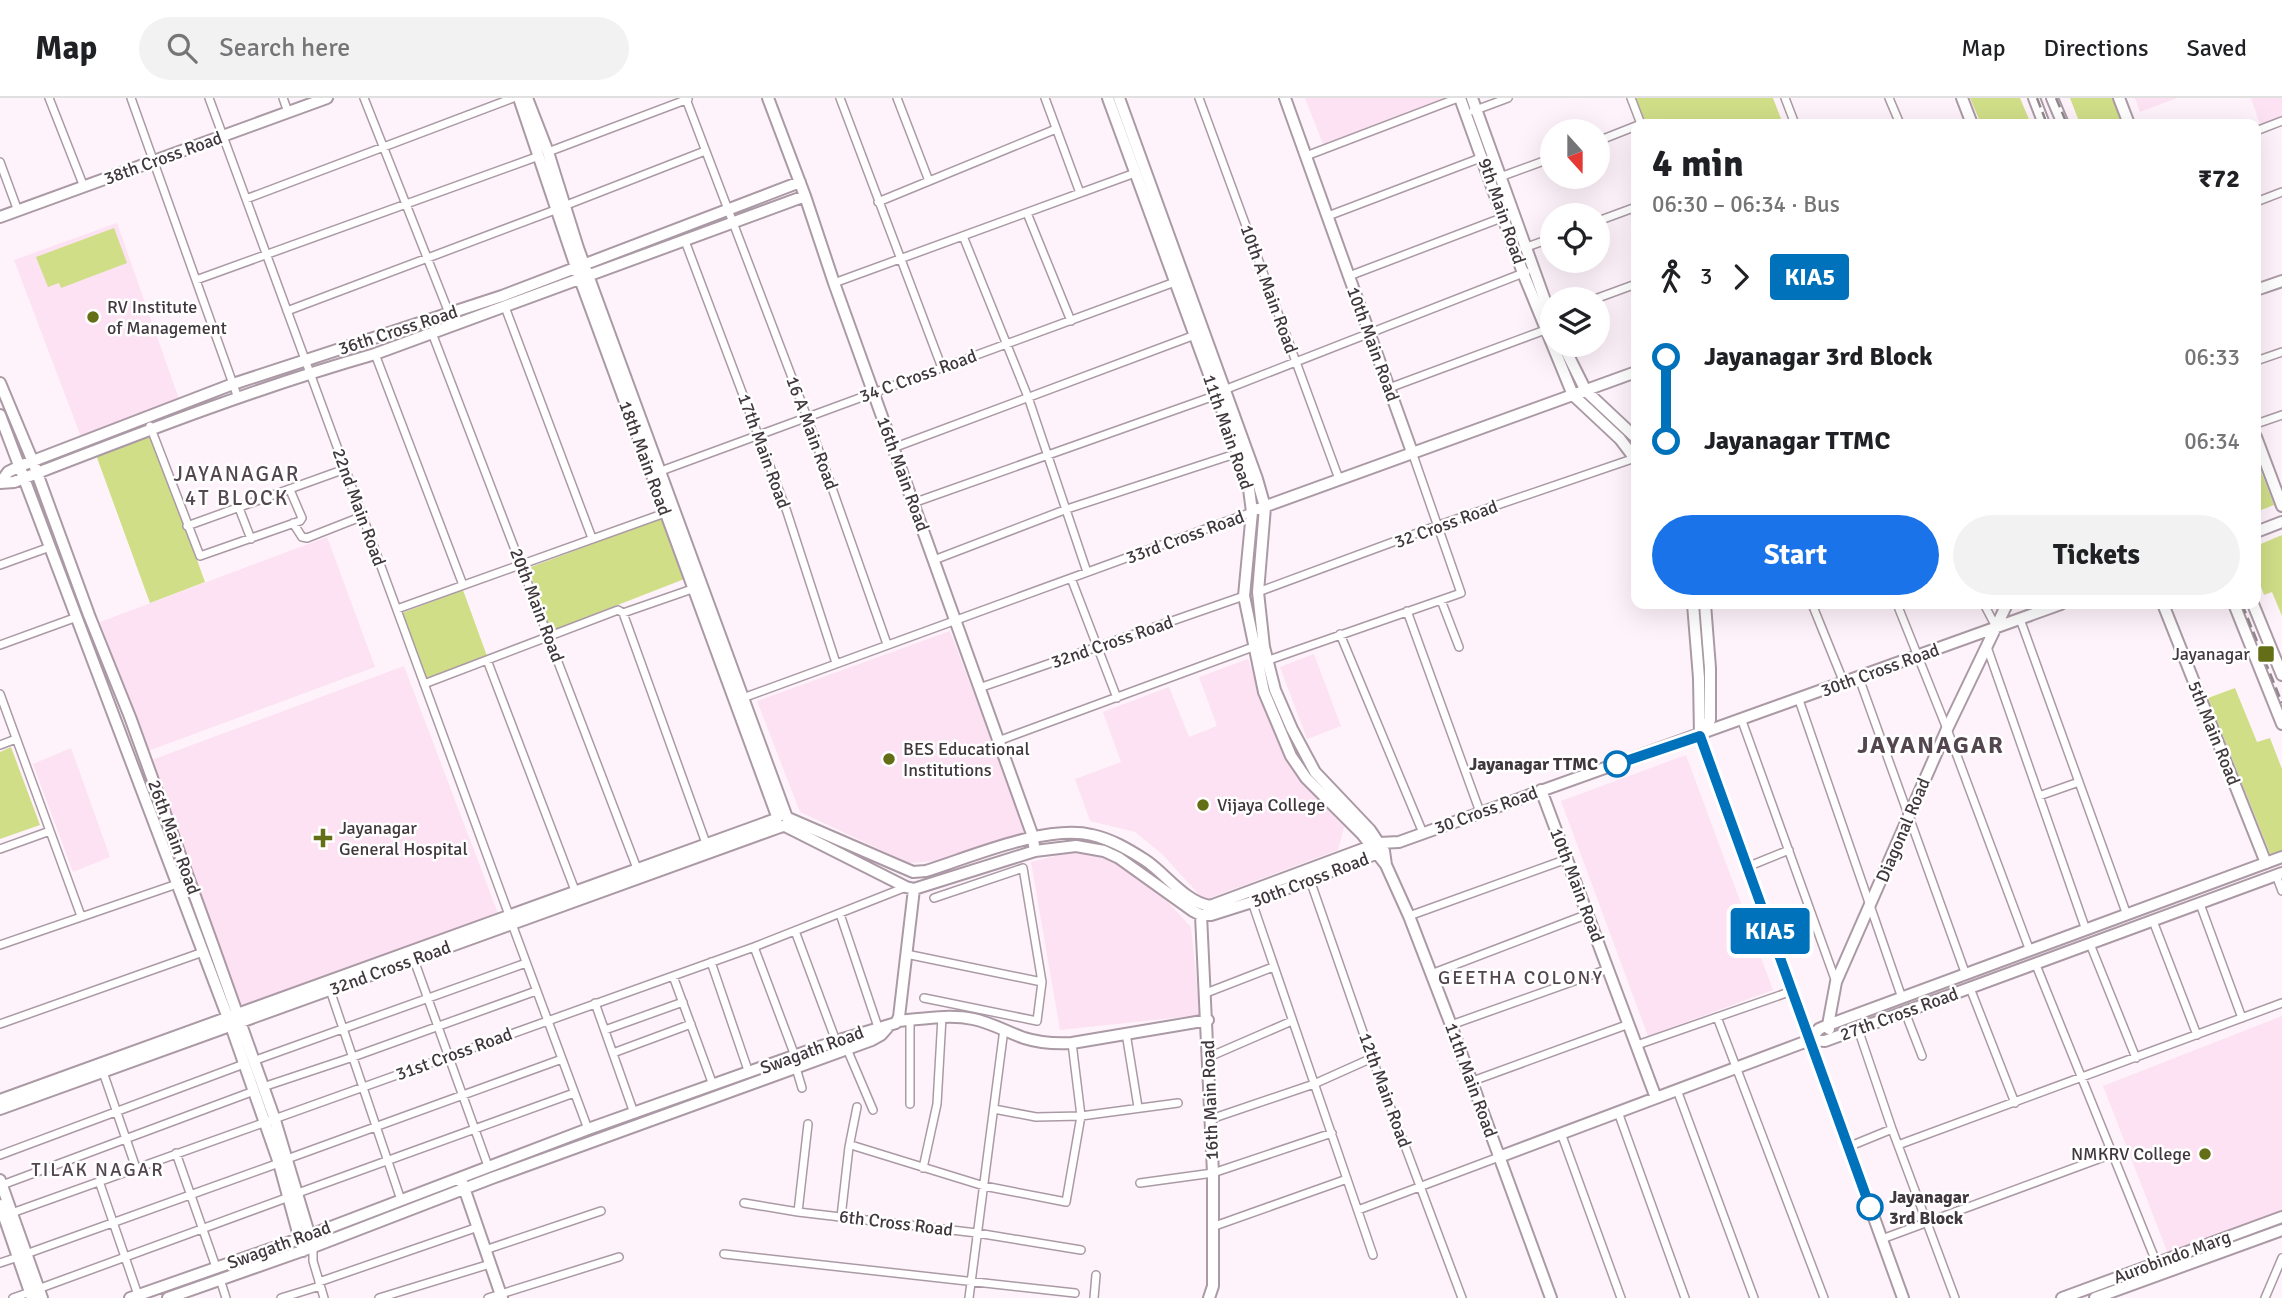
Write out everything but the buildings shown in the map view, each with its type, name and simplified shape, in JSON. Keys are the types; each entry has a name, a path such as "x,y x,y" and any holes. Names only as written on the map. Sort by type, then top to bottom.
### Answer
{"street":[{"path":"49,98 84,187"},
{"path":"131,98 238,398"},
{"name":"22nd Main Road","path":"209,98 588,1129"},
{"path":"283,98 288,112"},
{"name":"38th Cross Road","path":"0,218 327,98"},
{"path":"364,98 449,313"},
{"path":"246,199 513,98"},
{"name":"18th Main Road","path":"519,98 544,154"},
{"name":"18th Main Road","path":"527,98 559,208 665,513 697,587"},
{"name":"16th Main Road","path":"768,98 1033,838 1035,851"},
{"path":"840,98 942,368"},
{"path":"897,98 929,181"},
{"path":"1045,98 1080,193"},
{"name":"11th Main Road","path":"1108,98 1195,335 1265,507 1258,592 1266,661 1284,709 1315,772 1381,847 1451,1025 1550,1298"},
{"name":"11th Main Road","path":"1119,98 1248,481 1252,512 1244,596 1264,692 1291,756 1306,778 1381,847"},
{"name":"10th A Main Road","path":"1199,98 1339,479"},
{"name":"10th Main Road","path":"1285,98 1461,589 1460,593 1441,600"},
{"path":"1306,156 1459,98"},
{"name":"9th Main Road","path":"1459,98 1471,112 1500,177 1540,313"},
{"name":"9th Main Road","path":"1472,98 1471,112 1483,157 1504,217 1521,249"},
{"path":"1471,112 1508,98"},
{"path":"1631,98 1639,119"},
{"path":"1785,98 1794,119"},
{"path":"1889,98 1898,119"},
{"path":"1962,98 1970,119"},
{"path":"2034,98 2042,119"},
{"path":"2052,98 2061,119"},
{"path":"2119,98 2127,119"},
{"path":"196,281 687,99 727,210"},
{"path":"2261,129 2282,121"},
{"path":"1610,136 1631,128"},
{"path":"878,202 1056,129"},
{"path":"287,310 705,151"},
{"path":"1328,216 1483,157"},
{"path":"0,162 18,211"},
{"path":"1500,177 1540,162"},
{"path":"834,284 1135,173"},
{"name":"36th Cross Road","path":"0,483 14,482 22,472 149,422 233,384 502,296 800,182"},
{"path":"2261,200 2282,192"},
{"name":"36th Cross Road","path":"149,422 238,398 375,354 805,196"},
{"path":"1610,217 1631,209"},
{"name":"16 A Main Road","path":"727,210 807,417 887,644"},
{"path":"1027,213 1071,321"},
{"path":"1349,275 1504,217"},
{"path":"963,236 1028,397 1087,572"},
{"name":"17th Main Road","path":"685,241 786,509 836,663"},
{"path":"1521,249 1540,242"},
{"path":"913,503 1220,393 1528,271"},
{"name":"9th Main Road","path":"1528,271 1540,294"},
{"name":"18th Main Road","path":"584,278 661,471 697,587 782,820"},
{"path":"2261,288 2282,281"},
{"name":"34 C Cross Road","path":"661,471 1175,282"},
{"path":"1610,294 1631,286"},
{"path":"505,307 593,538"},
{"path":"1389,388 1540,332"},
{"name":"20th Main Road","path":"432,333 639,874"},
{"path":"893,448 1195,335"},
{"path":"2261,359 2282,352"},
{"path":"375,354 463,585"},
{"name":"9th Main Road","path":"1557,357 1573,395 1631,453"},
{"path":"1569,357 1586,391 1631,433"},
{"name":"33rd Cross Road","path":"738,699 1631,374"},
{"name":"26th Main Road","path":"0,383 35,467 130,717 212,943 233,1020"},
{"path":"2261,422 2282,415"},
{"name":"26th Main Road","path":"1,418 203,952 233,1020 283,1161 324,1298"},
{"path":"149,422 187,526 201,556 300,521 302,518 290,490"},
{"path":"2261,450 2282,506"},
{"path":"934,560 1067,509 1238,453"},
{"name":"32 Cross Road","path":"1258,592 1439,525 1631,461"},
{"path":"187,526 345,469"},
{"path":"239,508 251,539"},
{"path":"397,609 665,513"},
{"path":"293,523 302,537 307,538 363,516"},
{"path":"2261,530 2282,522"},
{"path":"0,565 50,547"},
{"path":"1071,578 1117,698"},
{"path":"623,613 697,587"},
{"name":"32nd Cross Road","path":"979,688 1244,596"},
{"path":"1266,661 1441,600 1459,647"},
{"path":"1693,609 1700,736 1903,1298"},
{"path":"1700,736 1710,720 1710,667 1705,609"},
{"path":"1814,609 1844,683"},
{"path":"1899,609 2030,951"},
{"path":"1987,609 1996,627"},
{"name":"Diagonal Road","path":"1828,1024 1836,982 1947,729 2005,609"},
{"name":"30th Cross Road","path":"1700,736 2047,609"},
{"name":"5th Main Road","path":"2165,609 2266,863"},
{"path":"2236,609 2282,724"},
{"path":"2255,609 2282,675"},
{"path":"424,684 618,610 623,613 708,849"},
{"path":"1407,611 1480,812"},
{"path":"0,645 77,617"},
{"path":"2020,619 2127,915"},
{"path":"1340,634 1423,833"},
{"path":"998,741 1254,647"},
{"path":"1987,647 2086,930"},
{"path":"487,660 577,896"},
{"path":"1859,678 1966,975"},
{"path":"0,694 81,916"},
{"path":"1799,700 1902,998"},
{"path":"1742,721 1836,982"},
{"name":"30 Cross Road","path":"1381,847 1700,736"},
{"path":"0,745 16,739"},
{"path":"2039,796 2079,782"},
{"name":"10th Main Road","path":"1541,790 1656,1098"},
{"path":"782,820 910,888 1035,851 1069,846 1104,851 1132,866 1201,915"},
{"name":"32nd Cross Road","path":"0,1100 233,1020 782,820"},
{"name":"30th Cross Road","path":"782,820 913,872 926,871 1033,838 1077,832 1106,839 1146,861 1196,902 1210,906 1381,847"},
{"path":"0,849 50,831"},
{"name":"30th Cross Road","path":"1201,915 1211,915 1252,902 1310,880 1381,847"},
{"path":"1747,867 1789,850"},
{"name":"27th Cross Road","path":"1828,1024 2282,857"},
{"path":"1409,916 1567,859"},
{"path":"924,998 1037,1021 1042,982 1023,868 934,898"},
{"path":"2279,874 2282,891"},
{"name":"27th Cross Road","path":"1358,1210 1810,1040 1825,1041 1858,1030 2279,874"},
{"name":"12th Main Road","path":"1310,880 1372,1058 1462,1298"},
{"path":"0,945 177,884"},
{"path":"893,1024 906,954 910,888"},
{"name":"31st Cross Road","path":"4,1212 136,1168 673,976 910,888"},
{"path":"1252,902 1373,1255"},
{"path":"2200,904 2242,1018"},
{"path":"840,914 893,1024 910,1104"},
{"path":"1431,974 1588,914"},
{"name":"16th Main Road","path":"1201,915 1208,1020 1213,1173 1213,1286 1216,1298"},
{"name":"32nd Cross Road","path":"0,1109 103,1072 233,1020 414,960 511,920"},
{"path":"2154,921 2197,1035"},
{"path":"796,932 836,1041"},
{"path":"2090,944 2136,1058"},
{"path":"754,947 796,1062 802,1088"},
{"path":"0,1024 203,952"},
{"path":"906,954 1042,982"},
{"path":"414,960 488,1166"},
{"path":"711,962 749,1073"},
{"path":"0,1155 248,1062 526,963"},
{"path":"2036,965 2157,1264"},
{"path":"1206,993 1273,967"},
{"path":"1451,1025 1608,969"},
{"path":"673,976 713,1085"},
{"path":"1970,988 2014,1104"},
{"path":"330,990 401,1200"},
{"path":"1637,1045 1792,990"},
{"path":"36,1294 4,1212 1,1183 537,991"},
{"path":"605,1030 683,1002"},
{"path":"595,1003 634,1113"},
{"path":"1898,1145 2282,1003"},
{"path":"1905,1012 1922,1056"},
{"path":"893,1024 942,1017 972,1019 1035,1041 1072,1044 1126,1032 1208,1020"},
{"path":"923,1168 937,1104 942,1017"},
{"path":"1717,1017 1824,1298"},
{"path":"1209,1056 1292,1021"},
{"path":"613,1053 691,1024"},
{"name":"Swagath Road","path":"167,1298 308,1249 796,1062 836,1041 893,1024"},
{"name":"Swagath Road","path":"134,1297 305,1237 460,1176 713,1085 749,1073 847,1049 881,1035 893,1024"},
{"path":"1470,1082 1629,1024"},
{"path":"1810,1040 1819,1029 1828,1024 1833,1038"},
{"path":"969,1298 1004,1029"},
{"path":"1858,1030 1955,1298"},
{"path":"1126,1032 1138,1107"},
{"path":"849,1147 851,1145 984,1186 1066,1202 1081,1116 1072,1044"},
{"path":"847,1049 873,1110"},
{"path":"1211,1119 1314,1084 1372,1058"},
{"path":"0,1263 562,1059"},
{"path":"103,1072 136,1168"},
{"path":"1677,1090 1754,1298"},
{"path":"13,1298 36,1294 203,1228 574,1093"},
{"path":"994,1109 1036,1117 1081,1116 1178,1103"},
{"path":"841,1217 849,1147 857,1107"},
{"path":"1618,1112 1685,1298"},
{"path":"798,1212 808,1124"},
{"path":"1848,1147 1892,1129"},
{"path":"1140,1183 1213,1173 1332,1133"},
{"path":"1560,1133 1621,1298"},
{"path":"176,1153 216,1268"},
{"path":"1882,1239 2112,1154"},
{"path":"460,1176 502,1296"},
{"path":"1212,1227 1346,1179"},
{"path":"99,1181 134,1297"},
{"name":"6th Cross Road","path":"744,1203 977,1233 1081,1250"},
{"path":"485,1250 601,1211"},
{"name":"Aurobindo Marg","path":"2102,1293 2157,1264 2282,1217"},
{"path":"281,1298 478,1227"},
{"name":"Aurobindo Marg","path":"2062,1298 2102,1293 2282,1230"},
{"path":"724,1254 1075,1293"},
{"path":"488,1298 502,1296 619,1257"},
{"path":"2264,1298 2282,1258"},
{"path":"379,1298 490,1264"},
{"path":"1094,1298 1096,1275"},
{"path":"220,1279 226,1298"},
{"name":"16th Main Road","path":"1209,1298 1213,1286"}],"shaded area":[{"path":"1305,98 1444,98 1323,144"},
{"path":"2135,98 2177,98 2140,112"},
{"path":"2251,98 2282,98 2282,119 2261,127 2261,119 2258,119"},
{"name":"RV Institute of Management","path":"117,223 179,399 81,437 14,260"},
{"path":"327,537 375,667 148,751 100,622"},
{"name":"BES Educational Institutions","path":"950,631 1027,834 948,860 909,863 800,812 757,701"},
{"path":"1314,654 1341,726 1307,739 1280,667"},
{"name":"Vijaya College","path":"1248,659 1275,735 1285,755 1307,788 1344,827 1338,850 1204,900 1162,854 1135,832 1090,821 1075,779 1121,762 1103,712 1169,687 1189,737 1217,726 1199,677"},
{"name":"Jayanagar General Hospital","path":"404,666 499,916 239,1009 149,761"},
{"path":"71,748 110,857 73,872 33,764"},
{"path":"1686,755 1773,990 1648,1036 1561,801"},
{"path":"1074,851 1091,853 1124,866 1165,899 1191,927 1200,1015 1060,1030 1031,862"},
{"name":"NMKRV College","path":"2282,1016 2282,1221 2172,1264 2103,1086"}],"green space":[{"path":"1636,98 1773,98 1781,119 1644,119"},
{"path":"1970,98 2020,98 2029,119 1979,119"},
{"path":"2070,98 2114,98 2122,119 2078,119"},
{"path":"114,228 127,263 61,288 59,283 48,287 36,257"},
{"path":"152,435 205,582 150,603 96,455"},
{"path":"2261,471 2274,505 2261,510"},
{"path":"665,517 687,578 551,631 528,568"},
{"path":"2282,535 2282,616 2272,592 2264,595 2261,587 2261,544"},
{"path":"463,590 487,656 427,679 402,613"},
{"path":"2235,688 2257,742 2270,738 2282,769 2282,852 2271,856 2208,698"},
{"path":"11,747 40,825 0,839 0,752"}],"railway":[{"path":"2037,98 2045,119"},
{"path":"2056,98 2065,119"},
{"path":"2244,609 2282,703"}],"bus line":[{"name":"KIA5","path":"1617,764 1700,736 1870,1207"}],"place":[{"name":"RV Institute of Management","path":"93,317"},
{"name":"Jayanagar","path":"2266,654"},
{"name":"BES Educational Institutions","path":"889,759"},
{"name":"Jayanagar TTMC","path":"1617,764"},
{"name":"Vijaya College","path":"1203,805"},
{"name":"Jayanagar General Hospital","path":"323,838"},
{"name":"NMKRV College","path":"2205,1154"},
{"name":"Jayanagar 3rd Block","path":"1870,1207"}],"district":[{"name":"JAYANAGAR 4T BLOCK","path":"237,486"},
{"name":"JAYANAGAR","path":"1931,745"},
{"name":"GEETHA COLONY","path":"1521,977"},
{"name":"TILAK NAGAR","path":"98,1169"}]}
